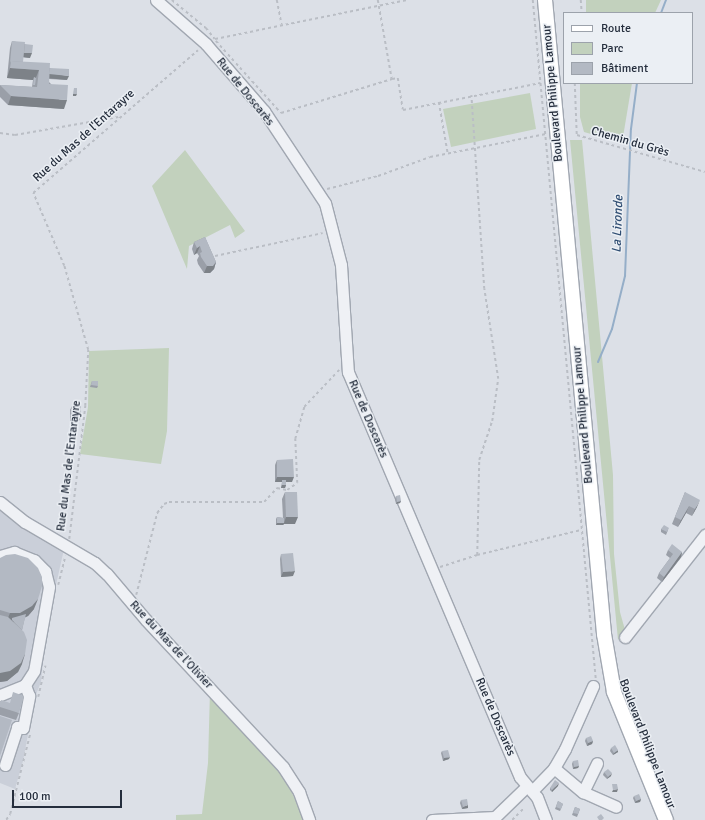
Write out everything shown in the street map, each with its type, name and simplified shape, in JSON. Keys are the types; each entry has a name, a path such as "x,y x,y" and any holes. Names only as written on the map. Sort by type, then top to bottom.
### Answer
{"main road":[{"name":"Boulevard Philippe Lamour","path":"545,0 604,634 614,692 666,820"},
{"name":"Boulevard Philippe Lamour","path":"553,0 611,631 623,688 668,798 674,820"}],"street":[{"name":"Rue de Doscarès","path":"156,0 210,41 264,111 325,202 341,265 348,372 529,789 546,820"},
{"name":"Rue du Mas de l'Olivier","path":"0,502 25,522 95,563 283,767 299,792 309,820"},
{"path":"625,637 705,535"},
{"path":"0,556 14,552 34,560 45,571 49,588 34,671 25,685 0,695"},
{"path":"5,765 23,728 29,696 25,685"},
{"path":"432,820 495,817 529,789 554,768 593,686"},
{"path":"6,723 23,728"},
{"path":"583,792 596,763"},
{"path":"554,768 583,792 616,807"}],"path":[{"path":"172,0 206,28 210,41 281,113 398,78 403,110 541,82"},
{"path":"277,0 282,26"},
{"path":"378,0 392,79"},
{"path":"210,41 407,0"},
{"path":"533,0 581,530 597,670 593,686"},
{"path":"581,0 582,12"},
{"name":"Rue du Mas de l'Entarayre","path":"67,547 85,413 88,350 64,266 34,193 120,117 210,41"},
{"name":"Chemin du Grès","path":"575,84 577,135 705,172"},
{"path":"471,95 476,149 484,289 498,379 492,421 479,460 477,555"},
{"path":"438,102 448,154"},
{"path":"0,133 15,135 120,117"},
{"path":"319,194 328,188 378,176 430,158 546,134"},
{"path":"215,256 328,232"},
{"path":"134,604 160,508 169,502 264,502 277,488 287,490 297,483 295,439 304,407 347,361"},
{"path":"434,570 477,555 581,530"},
{"path":"57,591 67,547"},
{"path":"37,702 43,682 46,660"},
{"path":"6,820 10,814 23,728"},
{"path":"512,820 524,808"}],"shaded area":[{"path":"0,506 64,549 46,630 41,682 35,697 23,761 15,789 0,783"}],"green space":[{"path":"586,0 661,0 655,12 586,12"},
{"path":"580,84 632,84 622,143 584,132 580,117"},
{"path":"530,93 536,129 451,147 443,109"},
{"path":"570,140 582,140 613,475 614,554 620,612 625,630 618,640"},
{"path":"185,150 245,231 235,238 230,225 189,246 187,269 152,186"},
{"path":"169,348 167,431 161,464 80,454 88,407 89,351"},
{"path":"210,690 282,772 305,820 176,820 176,815 202,814 208,763"}],"building":[{"path":"12,41 25,42 23,62 11,61 10,63"},
{"path":"25,44 33,45 32,53 24,53"},
{"path":"11,61 50,63 49,84 68,85 67,100 11,96 0,85 37,87 39,70 10,68"},
{"path":"50,68 69,69 69,76 49,74"},
{"path":"34,77 36,78 35,85 33,85"},
{"path":"74,88 77,88 77,94 73,94"},
{"path":"205,237 216,262 213,266 207,266 201,257 200,253 202,252 200,246 197,248 194,242"},
{"path":"92,381 98,381 98,386 91,385"},
{"path":"72,406 81,406 81,417 71,416"},
{"path":"293,459 294,477 277,477 277,460"},
{"path":"282,480 286,480 286,485 282,485"},
{"path":"285,492 297,492 298,517 286,517"},
{"path":"685,492 700,500 695,509 689,506 681,520 675,517"},
{"path":"400,495 401,501 397,502 396,496"},
{"path":"277,517 284,518 284,523 277,523"},
{"path":"664,525 669,528 667,532 661,529"},
{"path":"672,544 682,552 664,577 659,573 673,554 668,550"},
{"path":"293,553 295,571 283,572 281,554"},
{"path":"15,554 28,558 38,568 42,577 42,586 38,599 32,606 20,613 10,613 0,610 0,558 6,555"},
{"path":"26,614 22,630 12,620 12,618"},
{"path":"0,615 8,617 24,632 27,640 25,654 21,663 10,671 0,673"},
{"path":"13,692 24,696 19,713 0,707 1,700 10,703"},
{"path":"0,716 12,720 0,756"},
{"path":"591,736 593,741 588,743 586,738"},
{"path":"615,745 618,750 614,753 611,748"},
{"path":"448,750 450,757 444,758 442,751"},
{"path":"578,760 579,766 574,767 573,761"},
{"path":"608,769 612,773 608,777 604,772"},
{"path":"555,780 559,783 552,790 550,788"},
{"path":"612,784 617,784 618,789 613,790"},
{"path":"639,794 641,799 636,801 634,796"},
{"path":"467,799 468,805 463,807 461,800"},
{"path":"558,801 563,804 561,809 556,807"},
{"path":"575,807 580,809 578,814 573,813"},
{"path":"601,814 604,818 599,820 597,817"}],"waterway":[{"name":"La Lironde","path":"661,12 666,0"},
{"name":"La Lironde","path":"598,362 612,329 625,276 631,129 637,84"}]}
